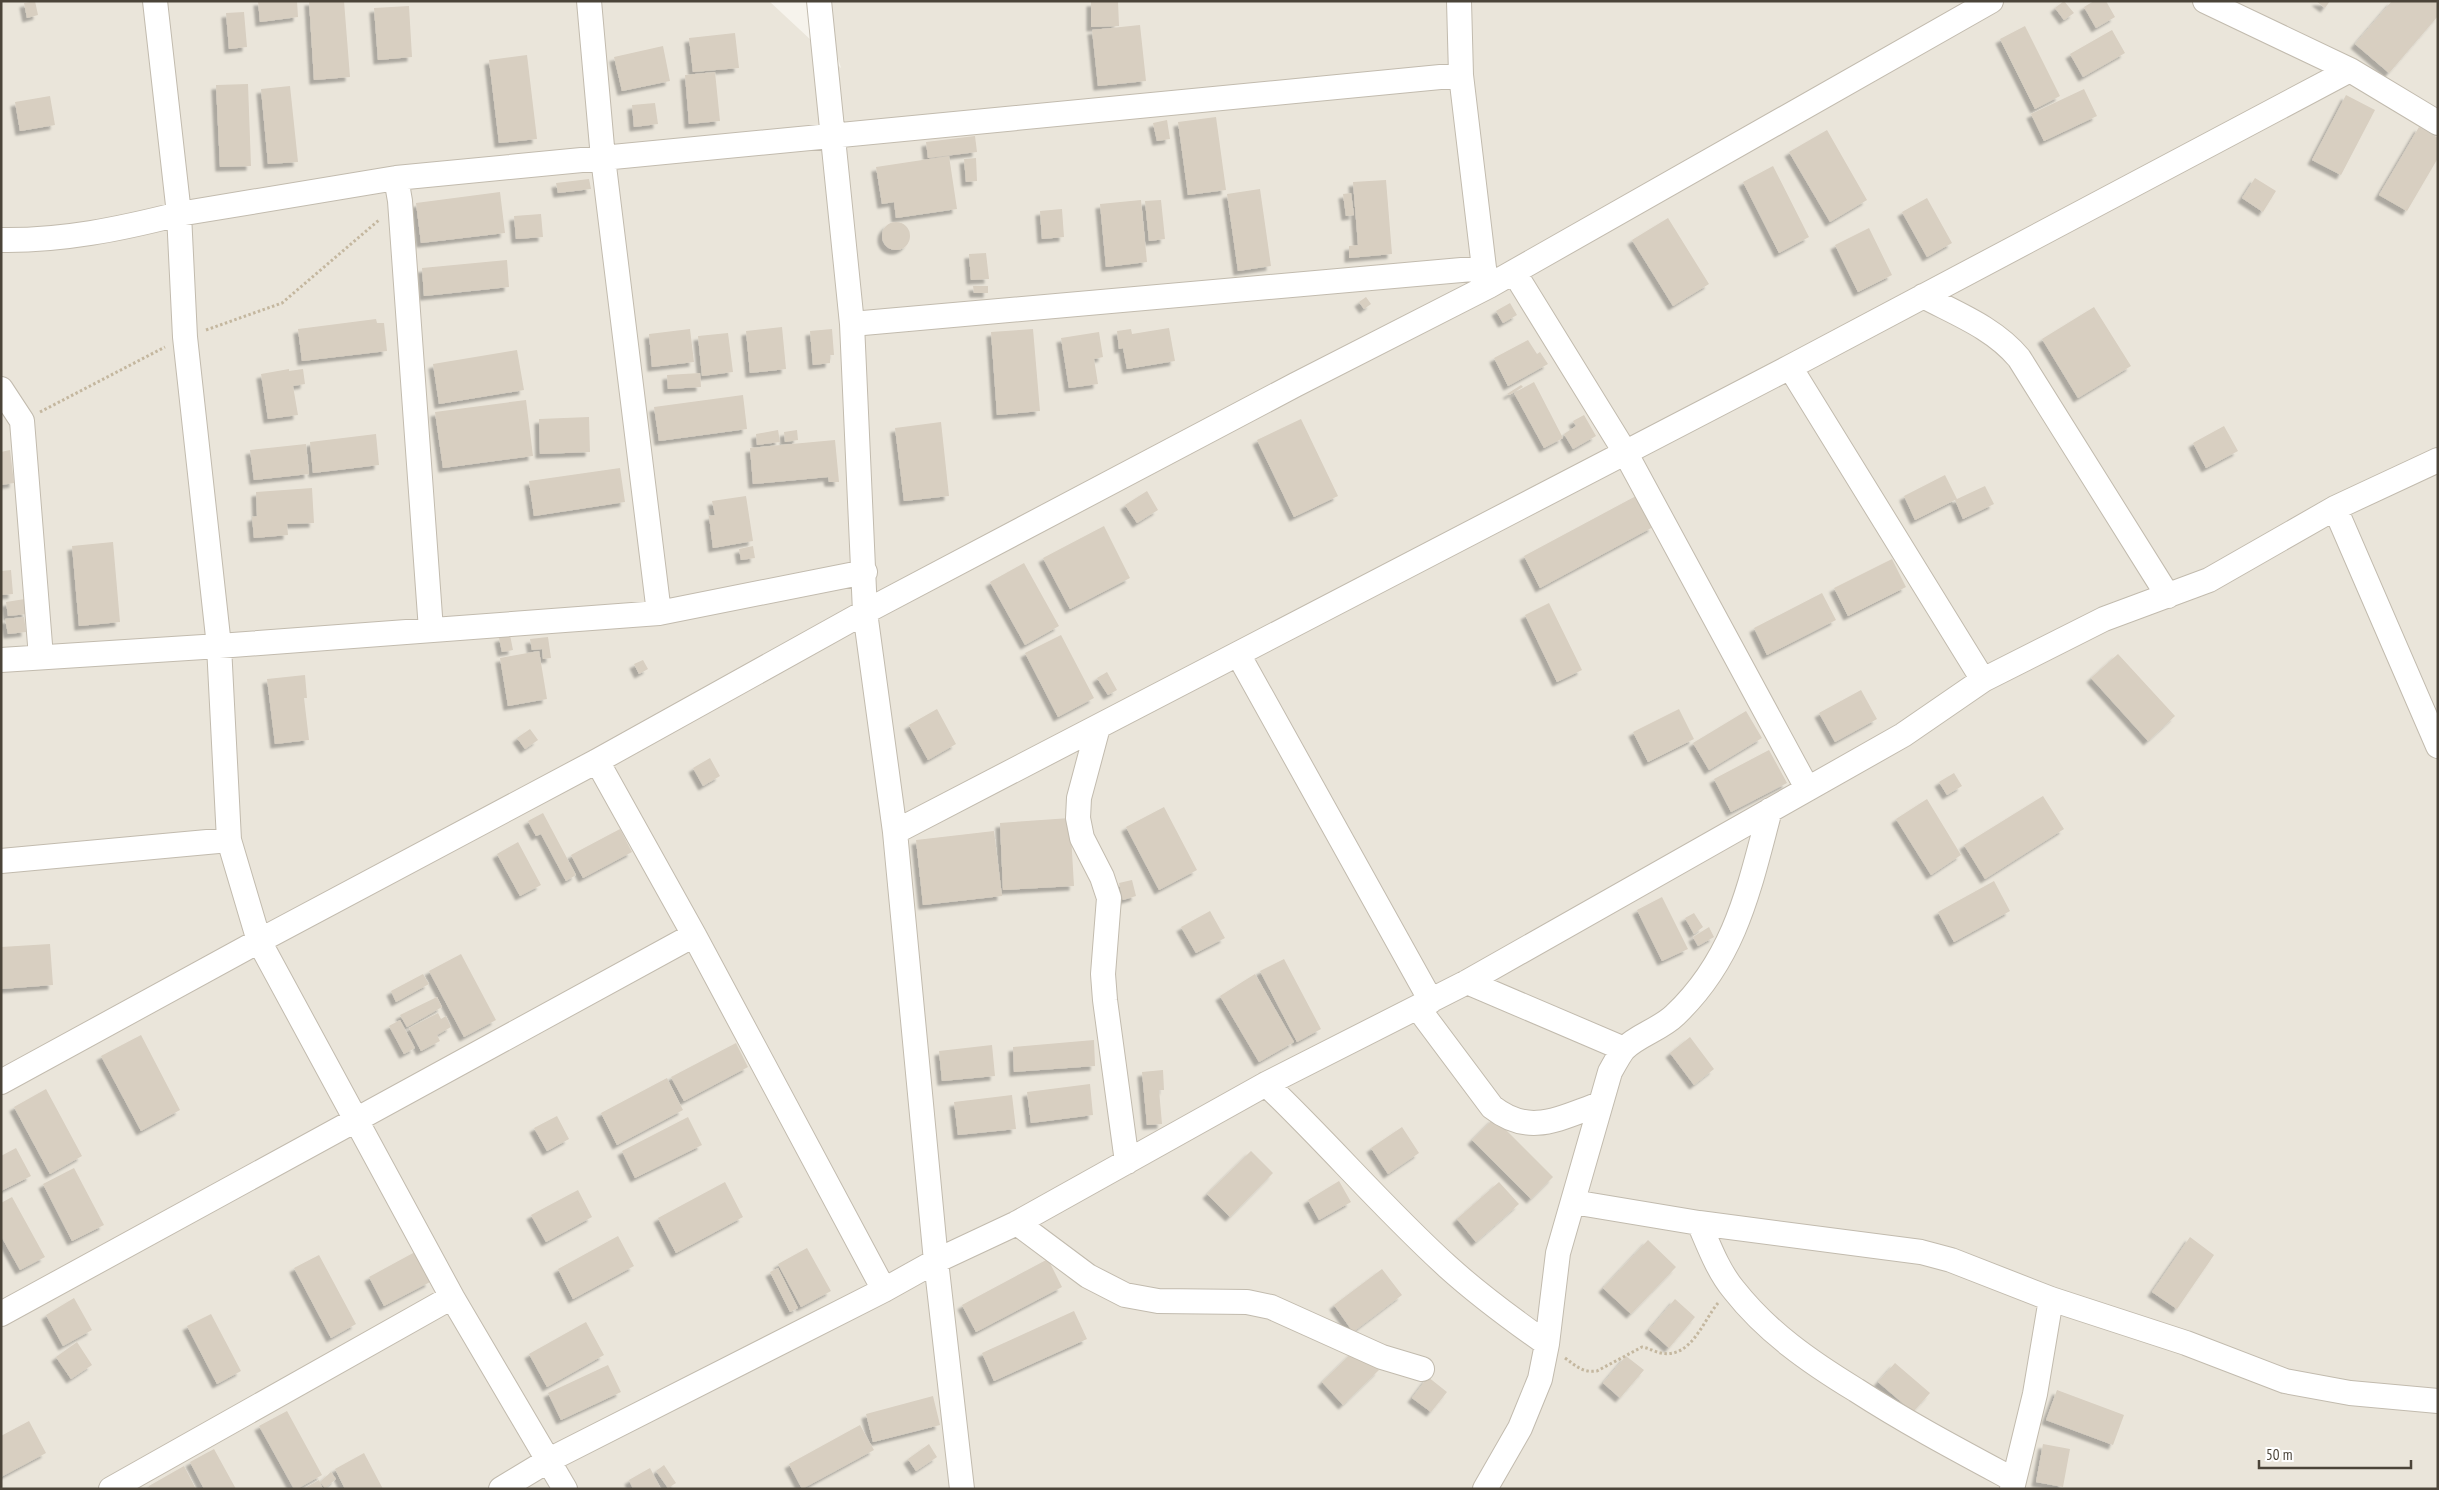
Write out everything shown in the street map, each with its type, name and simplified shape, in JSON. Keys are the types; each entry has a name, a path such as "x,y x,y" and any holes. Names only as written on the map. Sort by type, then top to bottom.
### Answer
{"street":[{"path":"155,1 179,214 185,337 219,646 229,840 259,941 357,1119 452,1298 565,1489"},
{"path":"589,1 602,158 659,613"},
{"path":"819,1 852,324 865,572 865,612 895,832 936,1261 962,1489"},
{"path":"1459,1 1461,75 1487,277"},
{"path":"852,324 1487,277 1514,272 1991,1"},
{"path":"2205,1 2350,70 2438,123"},
{"path":"895,832 1790,367 2350,70"},
{"path":"1,240 56,239 144,223 179,214 396,178 1461,75"},
{"path":"396,178 400,201 432,630"},
{"path":"1514,272 1625,452 1807,788"},
{"path":"1,1082 259,941 597,761 865,612 1286,389 1487,277"},
{"path":"1923,296 1987,329 2007,343 2019,358 2168,596"},
{"path":"1790,367 1983,680"},
{"path":"1,389 22,421 41,658"},
{"path":"501,1489 549,1460 884,1290 936,1261 1017,1223 1266,1084 1467,982 1903,735 1983,680 2104,619 2209,580 2335,508 2438,460"},
{"path":"2335,508 2438,746"},
{"path":"1,660 219,646 659,613 865,572"},
{"path":"1238,654 1425,1004 1492,1107 1506,1118 1527,1124 1547,1122 1600,1104"},
{"path":"1098,727 1079,798 1078,818 1082,838 1102,877 1109,898 1103,974 1127,1162"},
{"path":"597,761 694,935 884,1290"},
{"path":"1485,1489 1520,1428 1540,1379 1547,1344 1558,1253 1610,1072 1624,1049 1674,1016 1712,970 1734,933 1747,896 1770,810"},
{"path":"1,861 229,840"},
{"path":"1,1314 694,935"},
{"path":"1467,982 1624,1049"},
{"path":"1266,1084 1318,1134 1394,1216 1449,1267 1547,1344"},
{"path":"1573,1202 1698,1223 1922,1252 1951,1260 2050,1299 2186,1343 2285,1381 2350,1393 2438,1402"},
{"path":"1017,1223 1088,1276 1125,1295 1158,1301 1247,1302 1271,1307 1382,1357 1422,1369"},
{"path":"1698,1223 1713,1256 1733,1289 1769,1329 1815,1364 2013,1484 2035,1394 2050,1299"},
{"path":"111,1489 452,1298"}],"path":[{"path":"22,421 185,337 282,303 400,201"},
{"path":"1547,1344 1582,1370 1588,1372 1597,1372 1642,1347 1662,1354 1678,1352 1690,1344 1716,1304 1733,1289"}],"shaded area":[{"path":"1,1 769,1 841,68 820,1 2438,1 2438,1489 1,1489"}],"building":[{"path":"35,1 38,15 27,18 24,3"},
{"path":"258,1 297,1 298,17 260,22"},
{"path":"309,1 344,1 350,77 314,80"},
{"path":"1118,1 1119,26 1091,27 1091,2"},
{"path":"2064,1 2074,13 2064,20 2055,8"},
{"path":"2094,1 2106,1 2115,17 2096,28 2084,7"},
{"path":"2316,1 2330,1 2325,8"},
{"path":"2392,1 2438,1 2438,16 2389,73 2355,44"},
{"path":"409,6 412,57 378,60 374,8"},
{"path":"244,12 247,47 229,49 226,13"},
{"path":"1140,25 1146,81 1098,86 1092,30"},
{"path":"2025,26 2060,96 2035,109 2000,39"},
{"path":"2112,30 2125,53 2083,77 2070,54"},
{"path":"735,33 739,68 693,72 689,38"},
{"path":"663,46 670,81 622,91 614,57"},
{"path":"527,55 537,139 499,143 489,60"},
{"path":"715,72 720,121 689,124 685,75"},
{"path":"248,84 251,166 220,167 216,85"},
{"path":"290,86 298,162 268,164 261,89"},
{"path":"2084,89 2097,116 2044,141 2031,114"},
{"path":"2346,95 2375,110 2341,175 2312,160"},
{"path":"50,96 55,125 20,131 15,102"},
{"path":"655,103 658,124 634,127 632,105"},
{"path":"1216,117 1226,190 1188,195 1178,122"},
{"path":"1167,120 1170,139 1157,141 1153,123"},
{"path":"2419,127 2438,138 2438,158 2407,211 2379,195"},
{"path":"1827,130 1867,200 1830,222 1789,152"},
{"path":"975,136 977,152 928,158 926,142"},
{"path":"949,156 957,209 896,218 894,202 882,204 876,167"},
{"path":"976,158 977,181 966,182 964,159"},
{"path":"1773,166 1809,237 1779,253 1743,182"},
{"path":"2255,178 2276,191 2263,212 2242,198"},
{"path":"589,179 591,189 558,193 556,183"},
{"path":"1386,180 1392,254 1349,258 1349,246 1358,245 1353,182"},
{"path":"1260,189 1271,266 1238,271 1227,194"},
{"path":"500,192 505,233 421,243 416,203"},
{"path":"1351,193 1354,215 1346,216 1343,194"},
{"path":"1927,198 1952,243 1927,257 1902,212"},
{"path":"1141,200 1147,262 1106,267 1100,204"},
{"path":"1161,200 1165,239 1149,241 1145,201"},
{"path":"1062,209 1064,237 1042,239 1040,211"},
{"path":"541,214 543,237 516,239 514,216"},
{"path":"1668,218 1709,284 1673,306 1632,240"},
{"path":"896,222 906,226 910,236 906,246 896,250 886,246 882,236 886,226"},
{"path":"1869,228 1892,275 1858,292 1835,245"},
{"path":"986,253 989,279 971,280 969,254"},
{"path":"507,260 509,287 424,296 422,268"},
{"path":"973,286 988,286 988,293 974,293"},
{"path":"1366,297 1371,304 1364,309 1359,302"},
{"path":"1510,303 1517,315 1503,323 1496,311"},
{"path":"2094,307 2131,366 2078,398 2042,339"},
{"path":"376,319 377,323 384,323 387,351 302,361 298,329"},
{"path":"782,327 786,369 750,373 746,331"},
{"path":"1169,328 1175,361 1127,369 1123,348 1119,349 1117,331 1131,329 1132,334"},
{"path":"690,329 694,362 652,367 649,334"},
{"path":"832,329 834,355 830,355 830,363 813,365 810,331"},
{"path":"1033,329 1040,411 997,415 991,332"},
{"path":"1099,332 1103,357 1094,359 1098,384 1069,388 1061,338"},
{"path":"728,333 733,372 702,376 698,336"},
{"path":"1528,340 1537,354 1540,352 1548,364 1508,386 1494,358"},
{"path":"517,350 524,390 439,404 433,364"},
{"path":"289,369 289,371 303,369 305,384 293,386 298,415 268,419 261,374"},
{"path":"700,373 701,387 668,389 667,375"},
{"path":"1534,382 1563,438 1544,448 1514,393"},
{"path":"1521,385 1523,387 1509,395 1507,394"},
{"path":"743,395 747,429 659,441 654,407"},
{"path":"526,400 533,456 443,468 435,412"},
{"path":"1584,415 1596,436 1573,449 1564,434 1576,426 1573,421"},
{"path":"589,417 590,452 540,454 539,419"},
{"path":"1301,419 1338,496 1294,517 1257,440"},
{"path":"941,422 949,496 904,501 895,428"},
{"path":"2224,426 2238,451 2206,468 2193,443"},
{"path":"778,430 780,442 757,445 756,434"},
{"path":"797,430 798,440 785,442 784,432"},
{"path":"376,434 379,465 313,473 310,442"},
{"path":"835,440 839,482 829,482 828,477 753,484 750,448"},
{"path":"306,444 309,474 254,480 250,450"},
{"path":"10,450 14,483 1,485 1,452"},
{"path":"620,468 625,502 534,516 529,481"},
{"path":"1945,475 1957,499 1985,486 1994,504 1963,519 1955,500 1915,520 1904,496"},
{"path":"312,488 314,523 287,524 288,535 254,538 252,517 257,516 256,492"},
{"path":"1147,491 1158,510 1137,523 1125,505"},
{"path":"746,496 753,541 713,548 709,516 715,515 712,501"},
{"path":"1636,496 1653,527 1540,588 1524,556"},
{"path":"1104,526 1130,578 1070,609 1043,558"},
{"path":"113,542 120,622 79,626 72,546"},
{"path":"753,546 755,558 741,560 739,549"},
{"path":"1892,559 1906,587 1848,616 1834,588"},
{"path":"1024,563 1059,626 1025,645 990,582"},
{"path":"11,570 13,594 1,595 1,571"},
{"path":"1822,593 1836,620 1767,655 1754,628"},
{"path":"25,599 27,614 8,616 6,602"},
{"path":"1549,603 1582,670 1557,682 1525,615"},
{"path":"24,617 26,632 8,634 5,619"},
{"path":"510,635 513,650 502,652 499,638"},
{"path":"1061,635 1094,698 1058,717 1025,653"},
{"path":"548,637 551,658 543,659 542,649 532,650 530,639"},
{"path":"539,651 547,699 508,706 500,658"},
{"path":"2118,654 2175,716 2148,741 2091,678"},
{"path":"643,660 648,669 639,674 634,664"},
{"path":"1107,672 1117,690 1108,695 1097,678"},
{"path":"305,675 307,698 304,698 309,740 275,744 267,679"},
{"path":"1861,690 1877,719 1835,742 1819,713"},
{"path":"937,709 956,744 928,760 909,725"},
{"path":"1679,709 1694,739 1648,762 1633,732"},
{"path":"1746,711 1762,738 1709,770 1693,743"},
{"path":"530,729 538,740 525,749 517,738"},
{"path":"1769,750 1787,783 1731,812 1714,779"},
{"path":"710,758 720,776 703,786 693,768"},
{"path":"1954,773 1962,786 1947,795 1939,782"},
{"path":"2043,796 2064,829 1985,879 1964,845"},
{"path":"1927,799 1961,855 1931,875 1896,819"},
{"path":"1164,807 1197,870 1159,890 1126,827"},
{"path":"543,813 576,875 566,881 541,834 536,836 528,821"},
{"path":"1070,818 1074,886 1003,890 1000,823"},
{"path":"620,829 632,852 583,878 571,855"},
{"path":"994,831 1002,896 923,905 916,840"},
{"path":"518,842 541,885 520,896 497,854"},
{"path":"1132,880 1136,896 1123,900 1119,883"},
{"path":"1994,881 2010,911 1954,942 1938,912"},
{"path":"1662,897 1688,949 1662,961 1637,910"},
{"path":"1210,911 1225,938 1196,953 1181,927"},
{"path":"1694,913 1703,927 1694,934 1685,918"},
{"path":"1709,927 1714,937 1698,946 1693,937"},
{"path":"50,944 53,985 1,989 1,947"},
{"path":"461,954 496,1020 464,1037 429,971"},
{"path":"1284,959 1321,1029 1297,1042 1260,971"},
{"path":"423,974 429,984 396,1002 391,991"},
{"path":"1255,974 1294,1042 1259,1062 1220,996"},
{"path":"437,997 442,1007 407,1027 400,1015"},
{"path":"438,1013 441,1019 446,1016 451,1027 437,1035 440,1041 421,1051 409,1028"},
{"path":"400,1020 415,1048 404,1054 389,1026"},
{"path":"141,1035 180,1110 141,1131 101,1056"},
{"path":"1690,1037 1714,1069 1694,1085 1670,1053"},
{"path":"1094,1040 1095,1066 1014,1072 1013,1047"},
{"path":"736,1043 748,1067 684,1101 671,1077"},
{"path":"992,1045 995,1076 942,1081 939,1051"},
{"path":"1163,1070 1164,1090 1159,1090 1162,1124 1147,1125 1142,1072"},
{"path":"667,1078 683,1110 617,1145 601,1113"},
{"path":"1090,1084 1093,1115 1031,1123 1027,1092"},
{"path":"46,1089 82,1156 50,1174 14,1107"},
{"path":"1012,1095 1016,1129 958,1135 954,1102"},
{"path":"557,1116 569,1139 547,1151 534,1128"},
{"path":"688,1117 702,1145 635,1178 622,1151"},
{"path":"1494,1118 1553,1177 1531,1199 1472,1140"},
{"path":"1402,1127 1419,1153 1388,1174 1371,1148"},
{"path":"16,1148 31,1176 1,1191 1,1156"},
{"path":"1251,1151 1273,1173 1230,1217 1207,1194"},
{"path":"74,1168 104,1225 72,1241 43,1184"},
{"path":"1339,1181 1351,1202 1319,1220 1308,1200"},
{"path":"725,1182 743,1217 676,1253 658,1218"},
{"path":"1499,1182 1519,1204 1476,1242 1457,1219"},
{"path":"578,1190 592,1217 546,1242 531,1215"},
{"path":"12,1197 45,1257 20,1270 1,1236 1,1203"},
{"path":"618,1236 634,1266 573,1299 558,1269"},
{"path":"2190,1237 2214,1255 2177,1309 2152,1292"},
{"path":"1648,1240 1676,1267 1631,1314 1603,1288"},
{"path":"807,1248 831,1291 801,1307 778,1264"},
{"path":"415,1252 430,1282 384,1306 369,1277"},
{"path":"319,1255 356,1324 331,1338 294,1268"},
{"path":"1048,1259 1062,1287 976,1332 962,1305"},
{"path":"778,1268 798,1308 790,1312 770,1272"},
{"path":"1382,1269 1402,1295 1353,1332 1334,1305"},
{"path":"74,1298 92,1330 63,1346 46,1315"},
{"path":"1675,1299 1695,1317 1669,1348 1649,1330"},
{"path":"1074,1311 1087,1339 994,1381 982,1353"},
{"path":"211,1314 241,1371 217,1384 187,1326"},
{"path":"586,1322 604,1355 547,1387 529,1354"},
{"path":"77,1342 92,1365 71,1379 56,1357"},
{"path":"1357,1348 1379,1370 1343,1405 1322,1382"},
{"path":"1626,1356 1644,1370 1620,1398 1603,1383"},
{"path":"1895,1363 1930,1393 1913,1412 1878,1382"},
{"path":"608,1365 621,1392 561,1420 548,1393"},
{"path":"1428,1377 1447,1392 1431,1412 1412,1398"},
{"path":"2057,1390 2124,1415 2113,1445 2046,1420"},
{"path":"933,1396 940,1425 873,1442 866,1414"},
{"path":"287,1411 322,1475 297,1489 294,1489 259,1426"},
{"path":"29,1421 46,1453 1,1477 1,1436"},
{"path":"860,1425 874,1450 802,1489 789,1464"},
{"path":"929,1444 937,1457 916,1471 908,1459"},
{"path":"2043,1444 2070,1449 2063,1487 2036,1482"},
{"path":"214,1449 236,1489 204,1489 190,1462"},
{"path":"364,1453 383,1489 345,1489 335,1469"},
{"path":"664,1465 676,1483 668,1488 656,1471"},
{"path":"184,1466 196,1489 150,1489 149,1486"},
{"path":"650,1468 661,1489 633,1489 629,1480"},
{"path":"331,1472 336,1479 325,1488 320,1482"},
{"path":"319,1480 323,1489 303,1489"}]}
